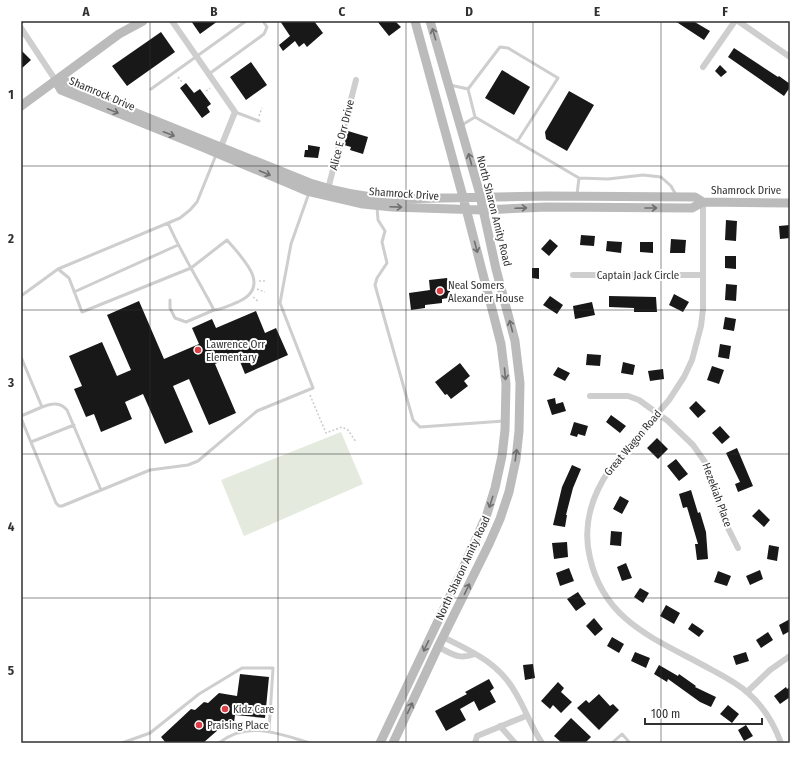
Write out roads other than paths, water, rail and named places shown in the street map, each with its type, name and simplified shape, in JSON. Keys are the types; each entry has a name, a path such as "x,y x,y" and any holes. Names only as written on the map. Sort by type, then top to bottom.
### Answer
{"main road":[{"path":"21,106 119,34 132,21"},
{"path":"119,34 143,21"},
{"name":"North Sharon Amity Road","path":"380,743 482,526 495,488 502,456 506,421 506,384 501,344 415,21"},
{"name":"North Sharon Amity Road","path":"394,743 438,647 500,519 516,458 519,431 520,383 515,341 480,197 430,21"},
{"name":"Shamrock Drive","path":"56,81 66,82 84,92 219,150 310,192 330,197 482,210 546,207 692,208 703,202 790,203"},
{"name":"Shamrock Drive","path":"219,150 328,189 378,202 392,199 577,196 695,197 703,202"},
{"path":"438,647 440,628 455,595 458,577"}],"street":[{"path":"172,21 235,112 219,150"},
{"path":"703,67 735,21"},
{"path":"738,21 790,57"},
{"path":"21,28 56,81"},
{"name":"Alice E Orr Drive","path":"328,189 356,80"},
{"name":"Great Wagon Road","path":"703,202 703,309 697,344 684,377 672,396 610,468 601,482 594,496 587,528 588,552 592,568 602,590 609,602 626,620 650,636 734,682 748,692 768,716 781,743"},
{"name":"Captain Jack Circle","path":"573,275 703,275"},
{"name":"Hezekiah Place","path":"590,396 616,395 634,398 646,404 658,413 693,445 701,454 709,473 724,520 738,548"},
{"path":"443,637 490,662 503,674 515,691 526,716 542,743"},
{"path":"438,647 460,657 468,657 475,654"},
{"path":"748,692 770,670 790,656"},
{"path":"475,743 474,742 477,736 526,716"},
{"path":"500,726 515,743"}],"lane":[{"path":"150,89 246,21"},
{"path":"209,74 264,34 267,27 263,21"},
{"path":"468,89 500,47 508,48 558,78 518,142"},
{"path":"448,85 468,89"},
{"path":"468,89 475,117 579,178 608,179 643,175 661,177 671,186 676,197"},
{"path":"235,112 258,120"},
{"path":"460,126 475,117"},
{"path":"21,296 58,269 180,218 197,202 219,150"},
{"path":"577,196 579,178"},
{"path":"101,490 74,425 64,407 55,404 42,407 21,417 59,506 62,506 150,470 188,465 198,461 257,411 313,388 280,303 291,244 310,192"},
{"path":"378,202 378,220 385,231 382,242 387,263 377,278 375,285 413,420 420,427 506,421"},
{"path":"168,223 178,245 214,310"},
{"path":"58,269 69,278 82,312 191,268 227,240 254,275 254,288 245,299 186,322 175,318 170,308 170,300"},
{"path":"74,292 178,245"},
{"path":"21,357 42,407"},
{"path":"31,442 74,425"},
{"path":"122,743 150,733 199,694 242,668 273,668 269,731"},
{"path":"219,743 226,737 242,731 269,731 310,743"},
{"path":"612,743 622,734 630,743"},
{"path":"294,738 294,743"}],"place":[{"name":"Neal Somers Alexander House","path":"440,291"},
{"name":"Lawrence Orr Elementary","path":"198,350"},
{"name":"Kidz Care","path":"225,709"},
{"name":"Praising Place","path":"199,725"}]}
